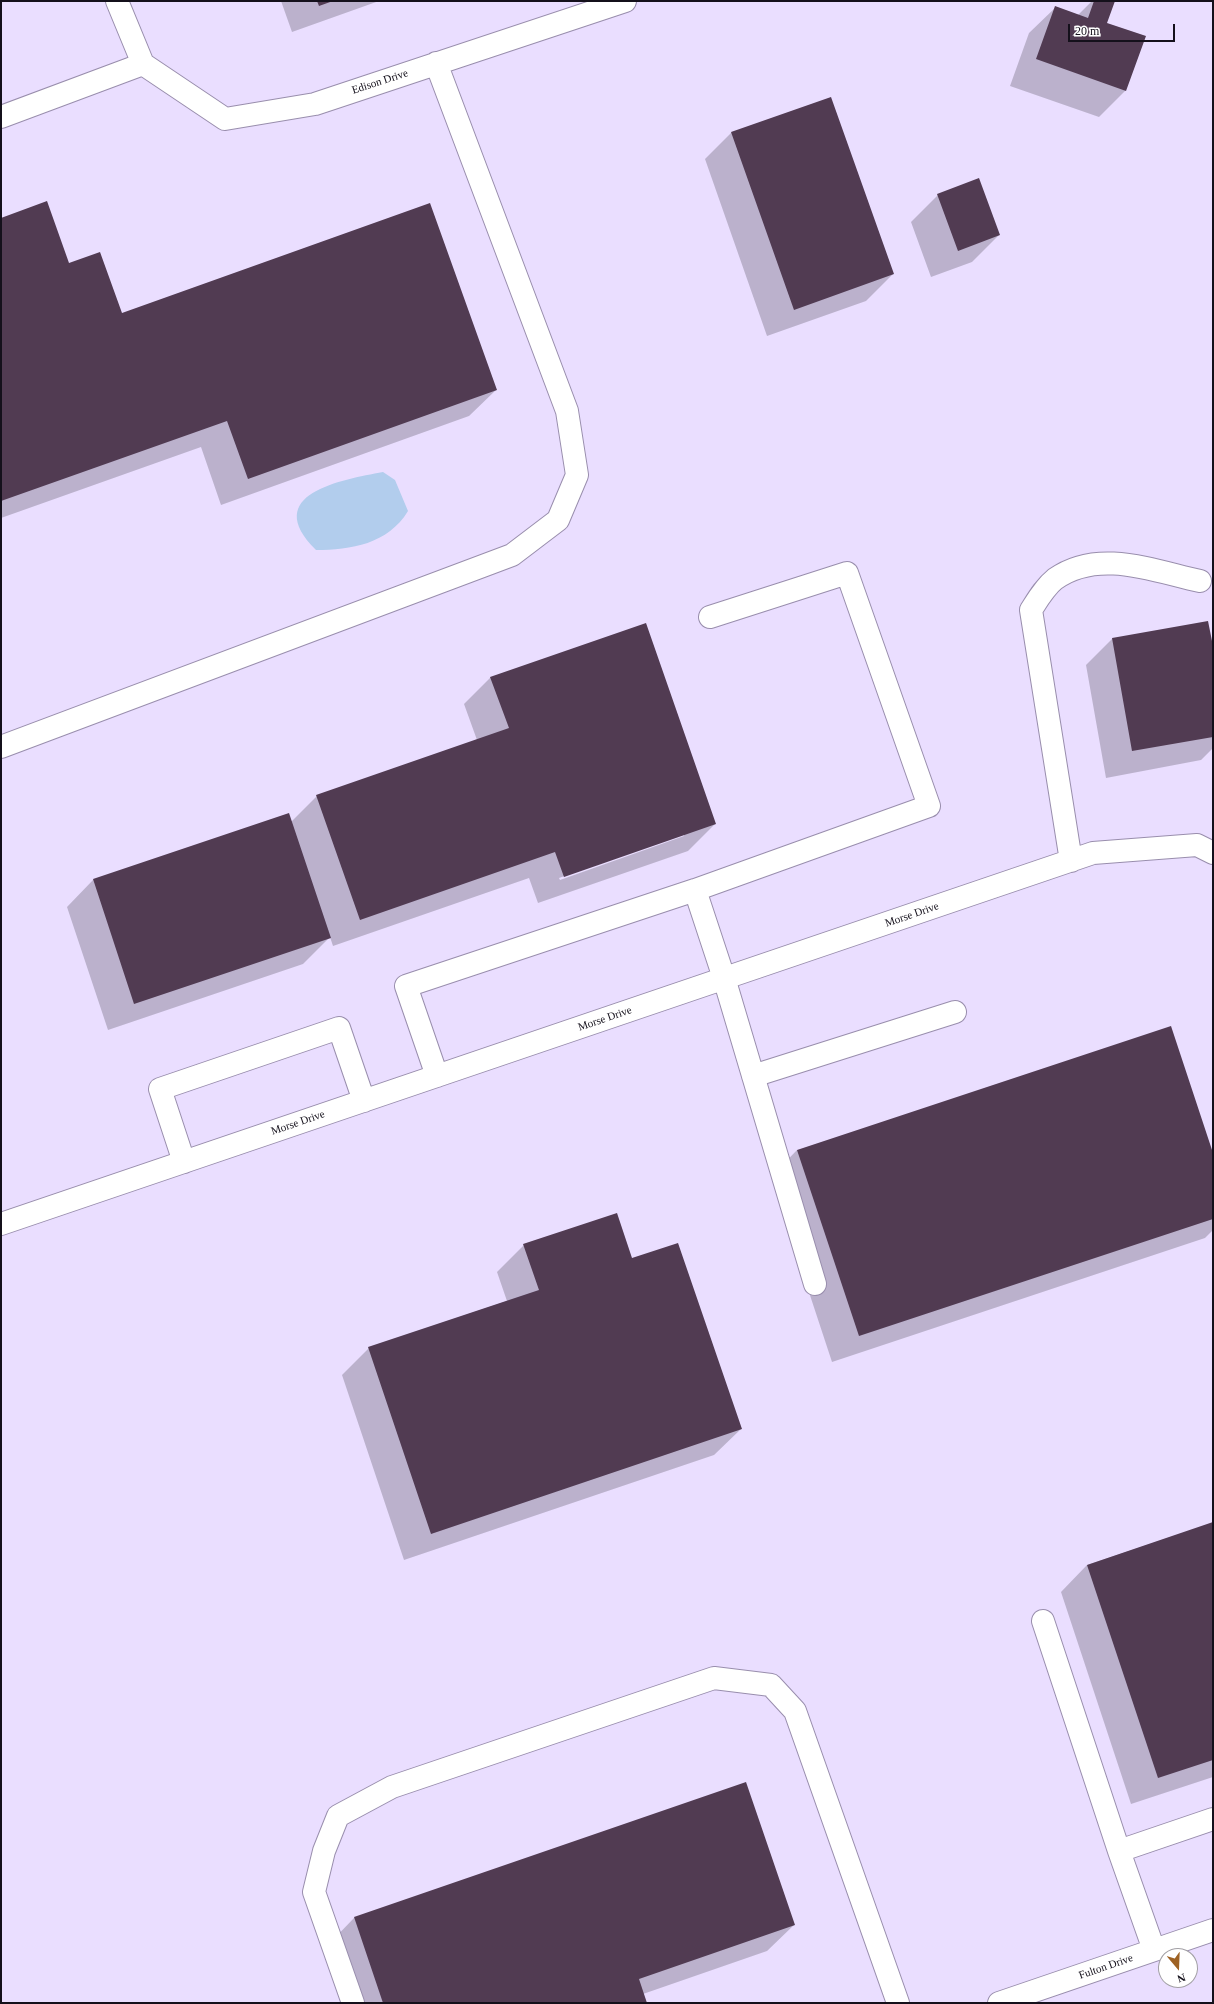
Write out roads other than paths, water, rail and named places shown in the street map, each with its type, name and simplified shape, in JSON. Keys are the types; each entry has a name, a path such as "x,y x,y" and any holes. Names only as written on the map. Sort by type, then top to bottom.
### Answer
{"street":[{"path":"1,117 143,64 117,1"},
{"name":"Edison Drive","path":"143,64 225,119 315,104 625,1"},
{"path":"1,747 512,555 558,520 578,475 567,411 436,63"},
{"path":"1071,861 1031,610 1043,591 1054,580 1069,571 1090,565 1120,563 1141,566 1200,581"},
{"path":"437,1076 406,986 695,890 929,806 847,573 710,617"},
{"name":"Morse Drive","path":"1,1224 1093,853 1197,845 1213,853"},
{"path":"695,890 724,978 815,1284"},
{"path":"753,1076 955,1012"},
{"path":"184,1162 160,1089 339,1028 364,1101"},
{"path":"1043,1621 1119,1851 1154,1950"},
{"path":"353,2003 314,1892 324,1851 338,1816 392,1787 714,1678 771,1685 795,1711 898,2003"},
{"path":"1119,1851 1213,1819"},
{"name":"Fulton Drive","path":"999,2003 1213,1930"}],"water":[{"path":"383,472 395,480 408,511 400,522 390,531 368,543 342,549 316,550 301,531 297,515 302,503 313,493 329,485"}]}
